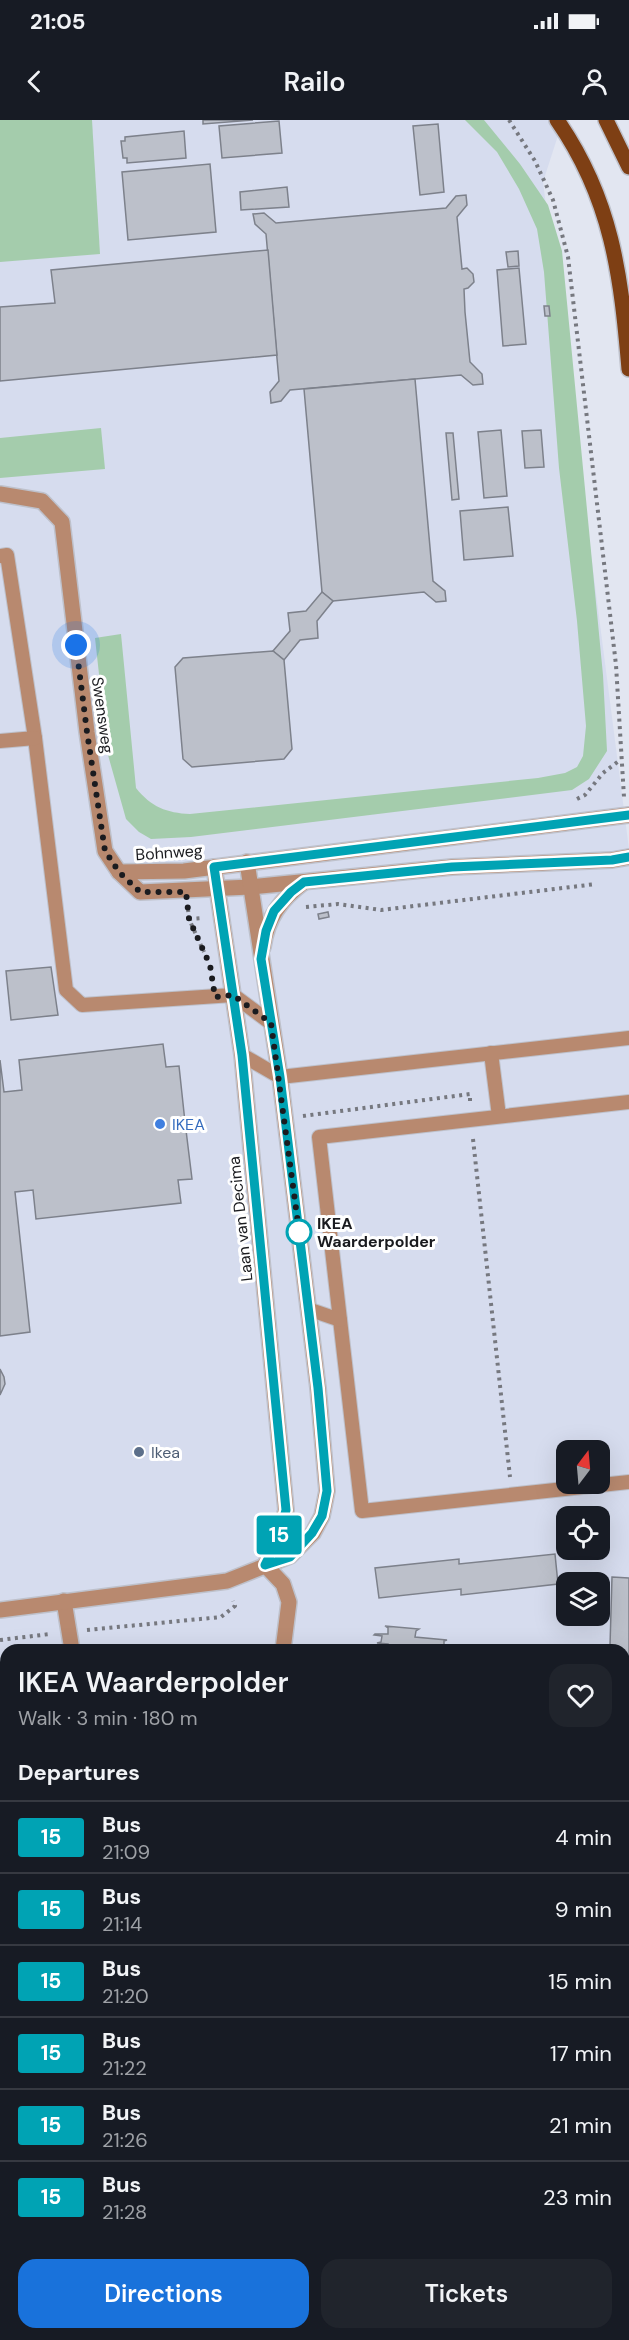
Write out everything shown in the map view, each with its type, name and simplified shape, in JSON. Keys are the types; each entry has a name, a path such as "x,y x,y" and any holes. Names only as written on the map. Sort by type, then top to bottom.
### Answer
{"main road":[{"path":"557,120 588,175 610,231 622,288 629,369"},
{"path":"606,120 629,166"}],"street":[{"name":"Swensweg","path":"0,495 42,501 62,522 87,732 105,851 119,872"},
{"name":"Bohnweg","path":"119,872 184,871 629,815"},
{"name":"Bohnweg","path":"119,872 140,892 186,892 452,867 612,860 629,857"},
{"path":"0,1610 227,1581 290,1557 312,1533 322,1516 327,1491 318,1388 280,1077 247,862"},
{"name":"Laan van Decima","path":"214,867 242,1055 286,1510 279,1537 265,1565"},
{"path":"261,959 266,931 274,911 291,892 304,882"},
{"path":"265,1565 283,1584 289,1602 284,1644"},
{"path":"64,1601 71,1644"}],"lane":[{"path":"0,556 7,555 34,738 66,990 82,1005 233,995 271,1023"},
{"path":"0,741 34,738"},
{"path":"242,1055 280,1077 629,1038"},
{"path":"491,1053 499,1116"},
{"path":"629,1102 320,1137 362,1511 629,1482"},
{"path":"308,1309 340,1320"}],"path":[{"path":"509,120 535,161 553,200 568,257 616,665 620,760"},
{"path":"274,911 338,904 381,910 605,882"},
{"path":"186,892 189,919 206,956"},
{"path":"189,919 221,916"},
{"path":"285,1119 470,1094 497,1374 512,1494"},
{"path":"0,1640 221,1617 235,1606 227,1581"}],"shaded area":[{"path":"0,120 563,120 543,182 629,849 629,1644 0,1644"}],"green space":[{"path":"0,120 92,120 100,254 0,262"},
{"path":"465,120 484,120 520,164 548,205 562,251 603,675 607,751 589,779 572,790 191,837 151,839 139,832 126,819 108,755 95,638 121,634 136,788 160,808 174,812 190,814 538,778 565,773 577,767 583,756 586,726 577,621 559,468 544,272 537,229 519,189 497,152"},
{"path":"101,428 105,469 0,478 0,438"}],"building":[{"path":"203,120 253,120 203,124"},
{"path":"279,121 282,153 222,158 219,126"},
{"path":"438,124 444,192 420,195 413,126"},
{"path":"184,131 186,158 127,163 127,158 123,158 121,141 125,141 125,137"},
{"path":"210,164 216,232 128,240 122,172"},
{"path":"287,187 289,207 241,210 240,192"},
{"path":"466,195 467,205 457,217 462,269 467,268 473,274 474,282 464,289 465,312 470,362 482,374 483,384 473,385 461,375 290,390 281,401 271,403 270,392 279,381 266,234 255,224 253,214 264,213 276,223 446,208 456,196"},
{"path":"268,250 277,355 0,381 0,307 55,303 51,270"},
{"path":"518,251 519,266 508,267 506,252"},
{"path":"519,268 526,344 503,346 497,270"},
{"path":"544,306 549,306 550,316 545,316"},
{"path":"415,379 433,581 445,591 446,601 436,602 424,592 333,601 322,592 304,389"},
{"path":"501,430 507,496 484,498 478,432"},
{"path":"541,430 544,467 525,468 522,431"},
{"path":"446,433 453,433 459,499 452,500"},
{"path":"508,507 513,556 464,560 460,511"},
{"path":"322,592 333,601 317,621 318,638 300,640 284,660 273,651 290,631 288,613 306,611"},
{"path":"273,651 284,660 292,749 284,759 192,767 183,759 175,667 183,658"},
{"path":"328,912 329,917 319,919 318,914"},
{"path":"51,967 58,1015 11,1020 6,971"},
{"path":"163,1044 166,1067 179,1066 192,1179 178,1180 181,1203 36,1219 33,1190 15,1192 30,1332 0,1336 0,1060 4,1092 22,1090 19,1060"},
{"path":"0,1369 5,1384 0,1395"},
{"path":"555,1554 556,1584 461,1595 461,1589 379,1598 375,1568 459,1559 459,1564"},
{"path":"612,1577 629,1578 629,1644 610,1644"},
{"path":"385,1626 419,1629 415,1637 447,1640 444,1644 377,1643 381,1642 382,1636 374,1635 388,1634 388,1628"}],"bus line":[{"name":"15","path":"629,815 214,867 242,1055 286,1510 279,1537 265,1565 290,1557 312,1533 322,1516 327,1491 318,1388 280,1077 261,959 266,931 274,911 291,892 304,882 452,867 612,860 629,857"}],"place":[{"name":"IKEA","path":"160,1124"},
{"name":"IKEA Waarderpolder","path":"299,1232"},
{"name":"Ikea","path":"139,1452"}],"route":[{"path":"76,645 105,851 119,872 140,892 186,892 189,919 210,965 215,997 233,995 271,1023 300,1238 299,1232"}]}
